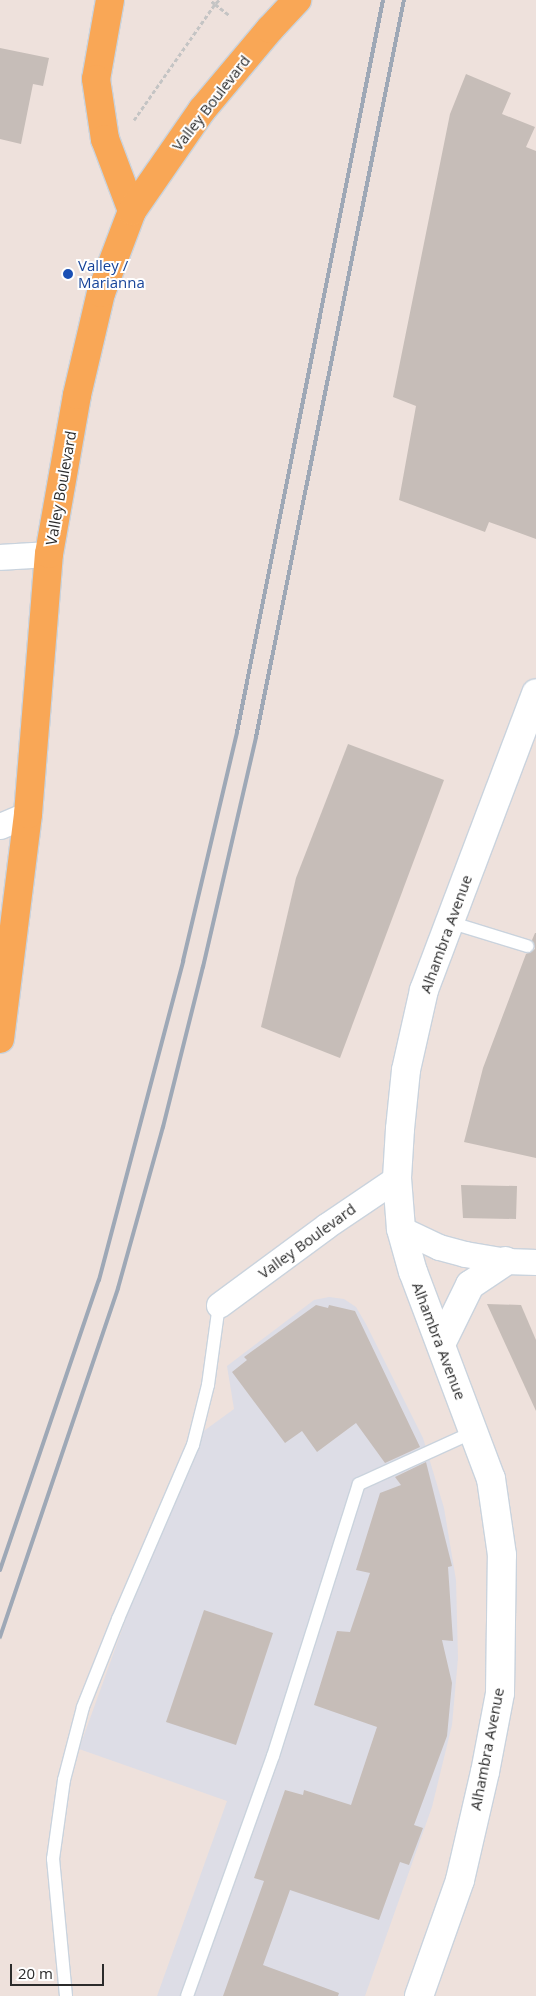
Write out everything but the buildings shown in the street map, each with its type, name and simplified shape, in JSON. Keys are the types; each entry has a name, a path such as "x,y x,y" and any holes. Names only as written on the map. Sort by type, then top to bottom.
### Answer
{"main road":[{"path":"110,0 96,79 105,139 132,211"},
{"name":"Valley Boulevard","path":"0,1039 28,814 49,554 77,395 101,293 132,211 202,110 295,1"},
{"name":"Alhambra Avenue","path":"423,1995 460,1880 485,1772 500,1693 502,1555 490,1479 413,1272 401,1229 397,1178 406,1070 424,990 536,693"},
{"path":"441,1344 470,1284 506,1260"}],"street":[{"path":"0,558 49,554"},
{"path":"0,826 28,814"},
{"name":"Valley Boulevard","path":"219,1305 326,1226 397,1178"},
{"path":"401,1229 439,1247 506,1260 536,1262"}],"lane":[{"path":"449,922 527,946"},
{"path":"66,1996 53,1859 64,1780 83,1707 118,1619 193,1445 208,1384 219,1305"},
{"path":"187,1996 274,1756 359,1484 473,1432"}],"path":[{"path":"210,0 229,15"},
{"path":"130,124 219,0"}],"shaded area":[{"path":"329,1297 344,1299 356,1307 366,1324 423,1438 444,1508 456,1580 458,1658 452,1725 432,1807 365,1996 157,1996 227,1801 79,1749 190,1441 234,1409 227,1366 314,1300"}],"railway":[{"path":"0,1570 99,1280 183,961 237,732 383,0"},
{"path":"0,1637 118,1288 163,1127 203,967 256,737 404,0"}],"place":[{"name":"Valley / Marianna","path":"68,274"}]}
